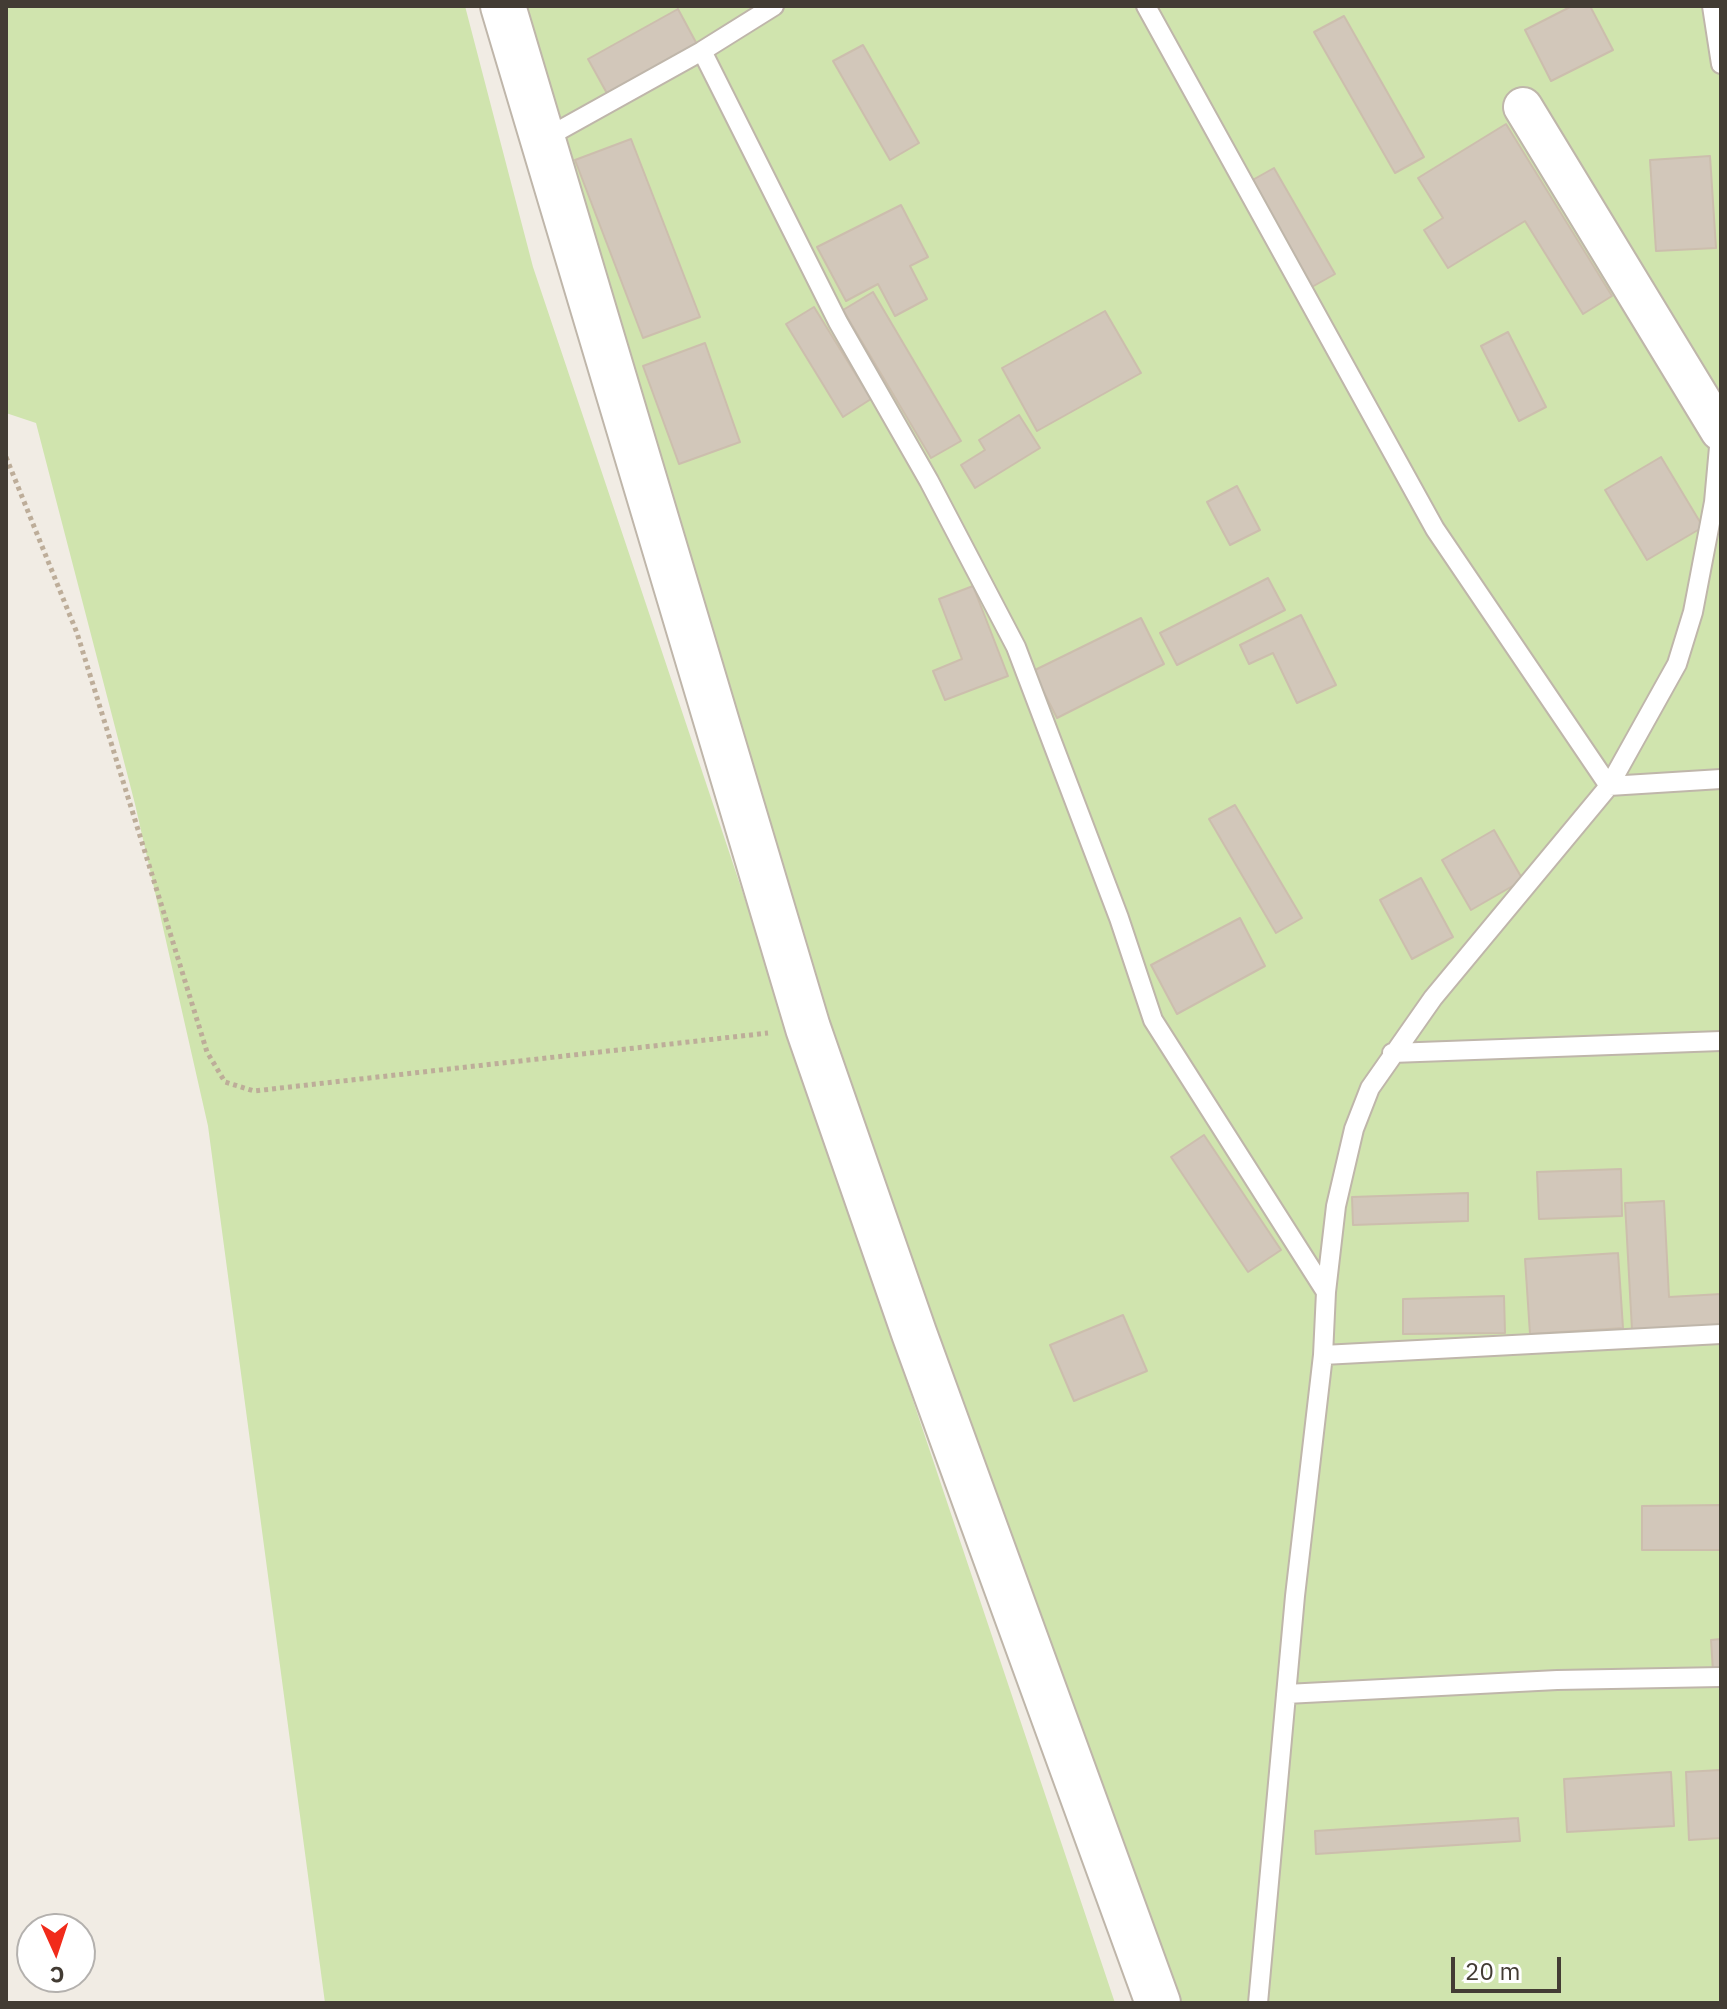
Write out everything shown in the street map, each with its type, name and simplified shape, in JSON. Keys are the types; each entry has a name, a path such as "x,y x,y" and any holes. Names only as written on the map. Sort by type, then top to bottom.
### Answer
{"street":[{"path":"503,6 808,1028 914,1333 1158,2003"},
{"path":"1523,107 1720,431"}],"lane":[{"path":"542,140 702,51 774,6"},
{"path":"1146,6 1435,529 1609,786"},
{"path":"1712,6 1721,64"},
{"path":"702,51 838,322 929,481 1016,647 1119,918 1153,1020 1326,1292"},
{"path":"1258,2003 1286,1694 1323,1355 1326,1292 1336,1206 1354,1129 1370,1088 1392,1053 1433,998 1609,786 1677,664 1689,625 1714,502 1721,418"},
{"path":"1609,786 1721,779"},
{"path":"1392,1053 1721,1041"},
{"path":"1323,1355 1721,1334"},
{"path":"1286,1694 1557,1680 1721,1677"}],"path":[{"path":"6,457 77,633 207,1052 225,1082 254,1091 808,1028"}],"green space":[{"path":"6,6 465,6 533,267 1115,2003 325,2003 208,1126 135,804 36,423 6,413"},
{"path":"495,6 1721,6 1721,2003 1164,2003 841,1105"}],"building":[{"path":"1572,6 1590,6 1613,50 1551,81 1525,30"},
{"path":"678,9 699,48 609,97 588,59"},
{"path":"1344,16 1424,157 1395,173 1314,32"},
{"path":"863,45 919,143 890,160 833,61"},
{"path":"1506,124 1612,296 1583,314 1525,221 1448,268 1424,230 1443,218 1418,178"},
{"path":"631,139 700,317 643,338 575,160"},
{"path":"1710,156 1716,248 1656,251 1650,160"},
{"path":"1274,168 1335,274 1310,288 1249,182"},
{"path":"901,205 928,257 910,266 927,299 895,316 878,284 846,301 817,247"},
{"path":"873,292 961,441 931,458 843,310"},
{"path":"814,307 871,399 843,417 786,324"},
{"path":"1105,311 1141,373 1037,431 1002,368"},
{"path":"1508,332 1546,407 1519,421 1481,346"},
{"path":"705,343 740,442 679,464 643,366"},
{"path":"1019,415 1040,448 975,488 961,465 985,450 979,440"},
{"path":"1661,457 1703,527 1647,560 1605,490"},
{"path":"1237,486 1260,530 1230,545 1207,502"},
{"path":"1268,578 1285,610 1177,665 1160,633"},
{"path":"973,586 1008,676 945,700 933,671 962,659 939,599"},
{"path":"1301,615 1336,685 1297,703 1273,653 1249,664 1240,645"},
{"path":"1141,618 1164,664 1057,718 1033,671"},
{"path":"1235,805 1302,918 1276,933 1209,819"},
{"path":"1494,830 1523,880 1471,910 1442,860"},
{"path":"1421,878 1453,937 1412,959 1380,900"},
{"path":"1240,918 1265,966 1177,1014 1151,965"},
{"path":"1204,1135 1281,1250 1248,1272 1171,1157"},
{"path":"1621,1169 1622,1216 1539,1219 1537,1172"},
{"path":"1468,1193 1468,1221 1353,1225 1352,1197"},
{"path":"1664,1201 1669,1297 1721,1294 1721,1326 1632,1330 1625,1203"},
{"path":"1618,1253 1623,1328 1530,1334 1525,1259"},
{"path":"1504,1296 1505,1333 1403,1334 1403,1299"},
{"path":"1123,1315 1147,1371 1074,1401 1050,1345"},
{"path":"1721,1505 1721,1550 1642,1550 1642,1506"},
{"path":"1721,1639 1721,1672 1713,1672 1711,1640"},
{"path":"1720,1770 1721,1838 1689,1840 1686,1772"},
{"path":"1671,1772 1674,1826 1567,1832 1564,1779"},
{"path":"1518,1818 1520,1841 1316,1854 1315,1831"}]}
